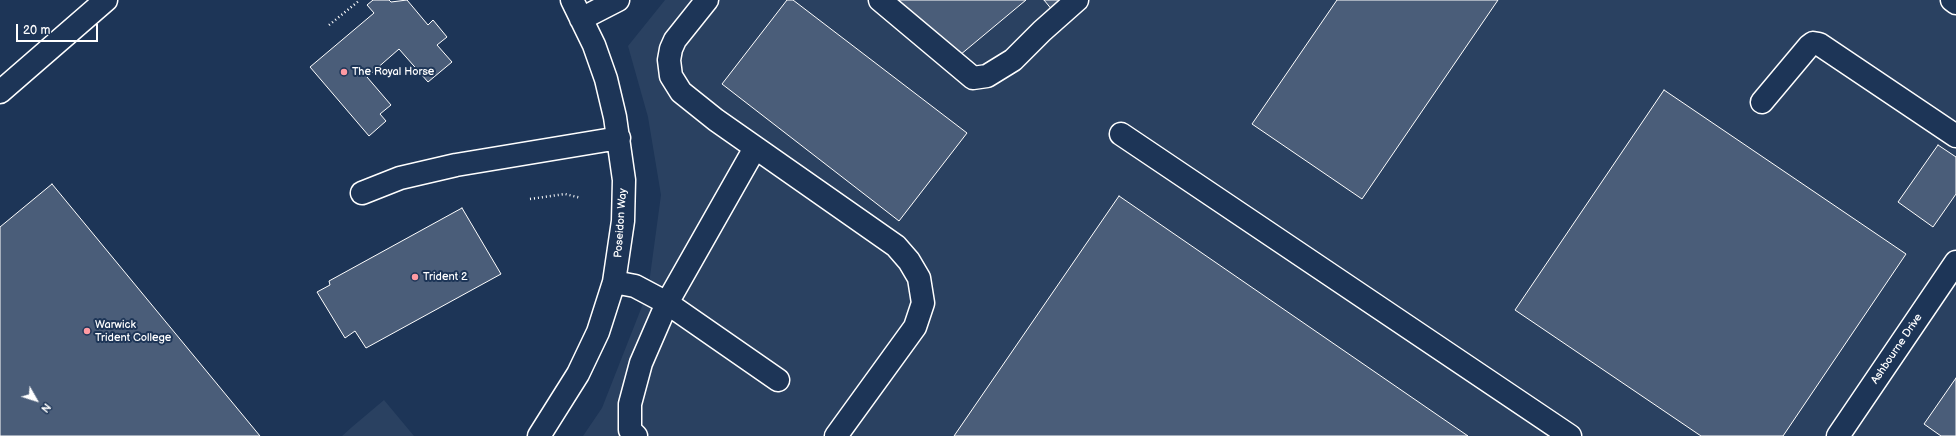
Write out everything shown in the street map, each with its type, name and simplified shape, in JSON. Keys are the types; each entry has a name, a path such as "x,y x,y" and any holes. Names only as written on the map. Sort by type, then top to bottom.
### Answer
{"street":[{"path":"0,92 106,0"},
{"path":"576,9 618,0"},
{"path":"707,0 675,40 669,60 671,76 681,92 716,120 755,148 896,246 909,260 919,278 923,303 915,327 836,436"},
{"path":"880,0 972,78 987,76 1013,60 1042,31 1077,0"},
{"path":"1952,0 1956,3"},
{"name":"Poseidon Way","path":"539,436 584,363 604,316 614,282 621,241 624,203 622,161 619,138 606,79 594,45 576,9"},
{"path":"1762,102 1809,46 1813,43 1819,44 1956,136"},
{"path":"1121,134 1570,436"},
{"path":"362,193 400,178 456,165 619,138"},
{"path":"636,436 630,430 630,404 641,363 667,303 755,148"},
{"name":"Ashbourne Drive","path":"1838,436 1956,262"},
{"path":"614,282 635,286 667,303 778,380"}],"path":[{"path":"329,25 360,0"},
{"path":"530,199 565,194 581,198"}],"shaded area":[{"path":"665,0 1956,0 1956,436 583,436 602,408 648,291 661,195 648,117 628,46"},
{"path":"384,400 414,436 342,436 352,427"}],"building":[{"name":"The Royal Horse","path":"373,0 389,0 391,2 407,0 428,25 433,20 447,37 437,45 452,62 428,82 399,49 367,77 391,105 380,114 386,121 369,136 310,67 374,13 367,5"},
{"path":"787,0 793,0 967,133 899,221 722,84"},
{"path":"899,0 1026,0 960,55 923,26"},
{"path":"1044,0 1066,0 1053,11"},
{"path":"1337,0 1498,0 1362,199 1252,124"},
{"path":"1664,90 1906,254 1783,436 1701,436 1515,310"},
{"path":"1938,145 1956,157 1956,194 1933,227 1898,202"},
{"name":"Warwick Trident College","path":"52,184 260,436 0,436 0,227"},
{"path":"1119,196 1468,436 954,436"},
{"name":"Trident 2","path":"462,208 501,274 366,348 355,331 345,338 317,292 330,285 329,281"},
{"path":"1956,378 1956,436 1941,436 1924,424"}],"place":[{"name":"The Royal Horse","path":"344,72"},
{"name":"Trident 2","path":"415,277"},
{"name":"Warwick Trident College","path":"87,331"}]}
